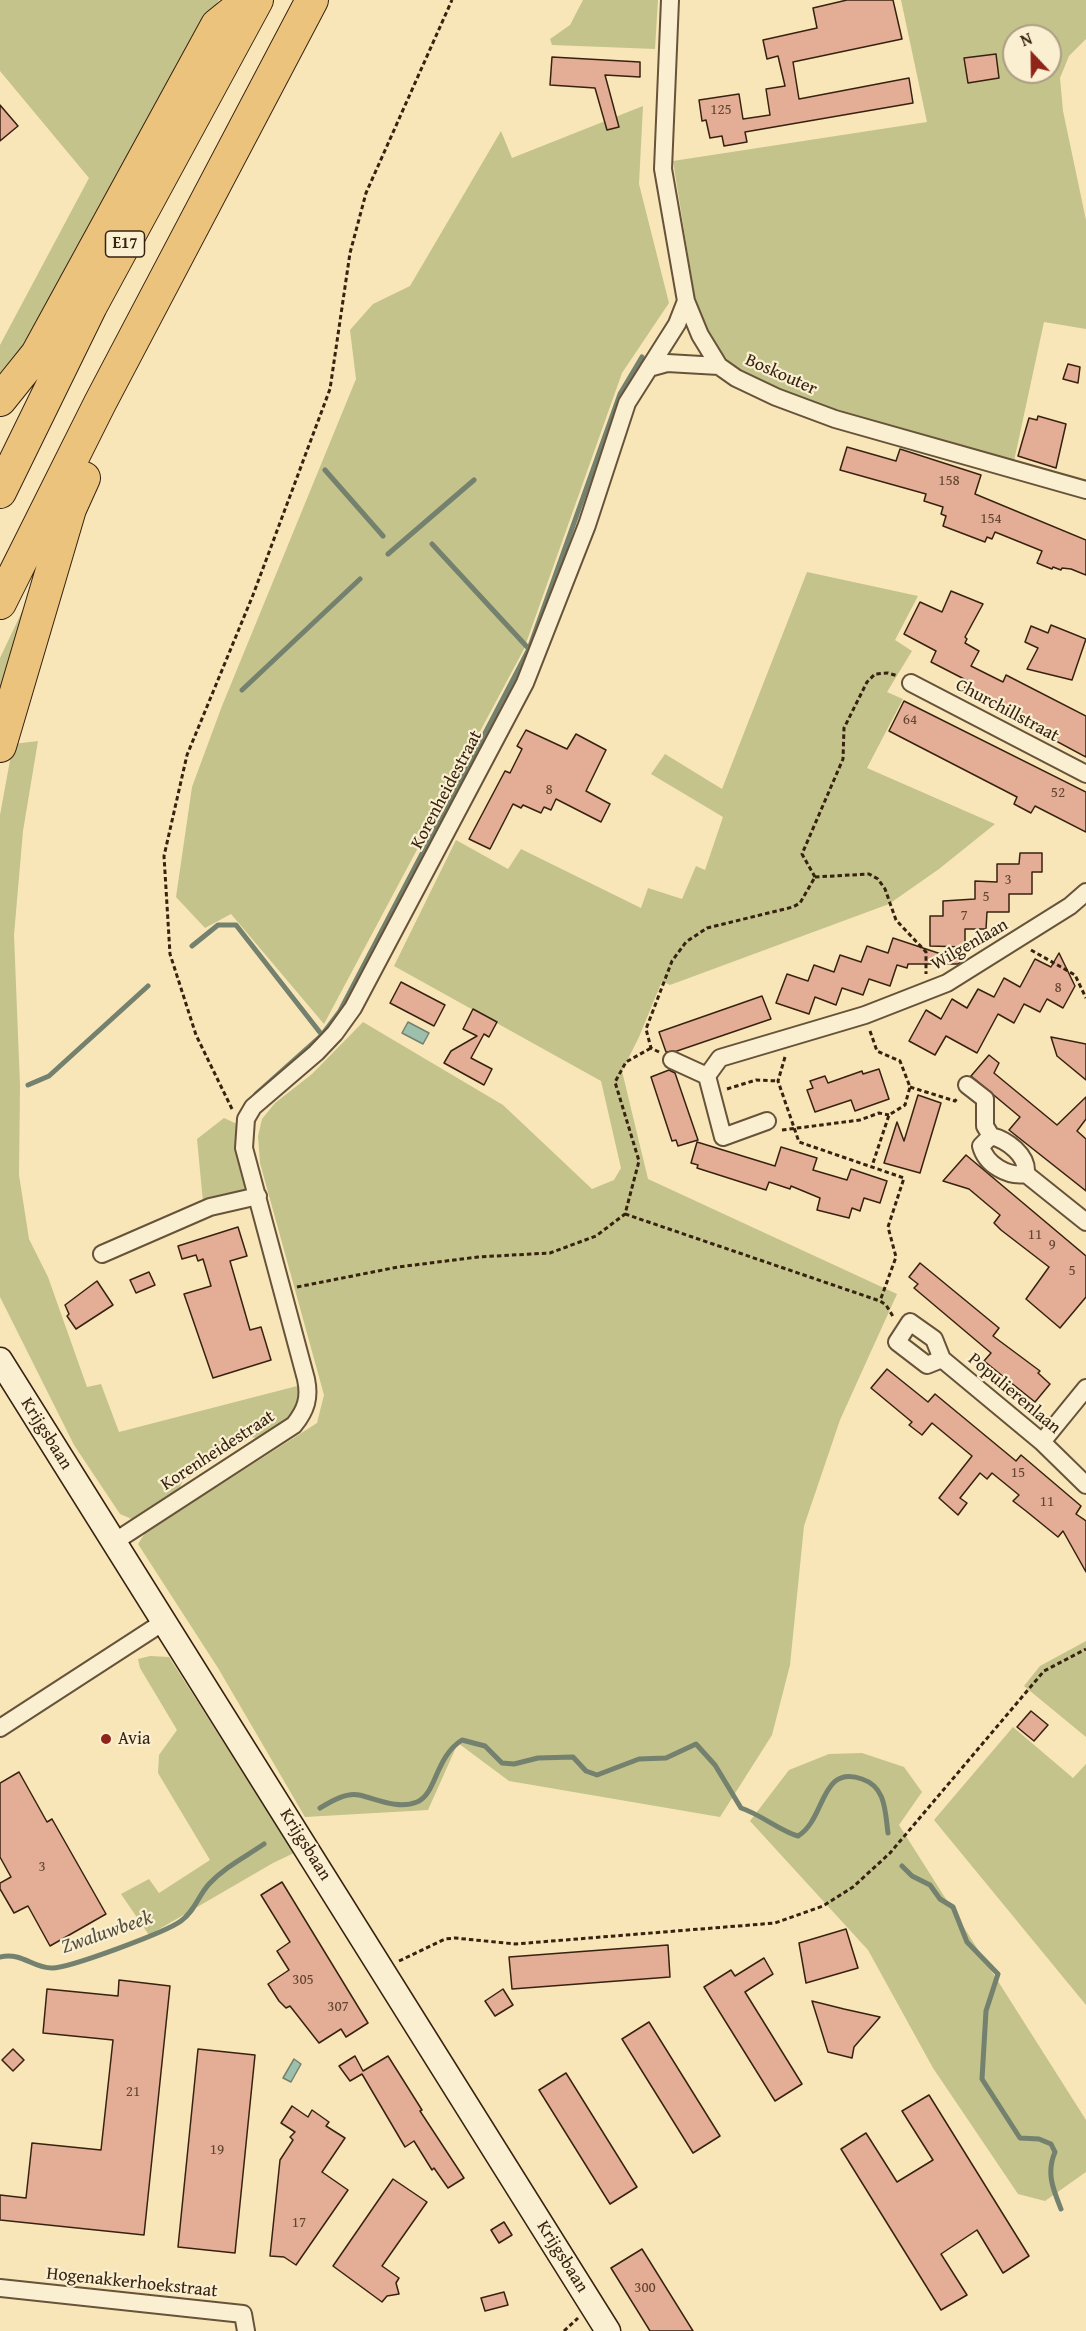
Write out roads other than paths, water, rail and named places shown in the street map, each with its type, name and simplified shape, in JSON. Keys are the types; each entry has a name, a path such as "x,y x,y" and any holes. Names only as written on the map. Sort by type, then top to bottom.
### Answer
{"highway":[{"path":"0,400 37,354 217,24 248,0"},
{"name":"E17","path":"0,492 91,306 257,0"},
{"path":"0,603 100,403 312,0"},
{"path":"0,746 70,509 102,435 100,403"}],"main road":[{"name":"Krijgsbaan","path":"0,1360 608,2331"}],"street":[{"name":"Boskouter","path":"670,0 663,169 686,301 700,335 719,366 736,378 776,397 835,419 1086,490"},
{"name":"Korenheidestraat","path":"114,1542 294,1425 301,1416 307,1401 308,1390 244,1148 246,1119 253,1107 316,1053 335,1033 353,1008 525,683 587,525 627,403 636,384 650,368 678,324 686,301"},
{"path":"650,368 667,363 719,366"},
{"name":"Churchillstraat","path":"910,683 1086,774"},
{"name":"Wilgenlaan","path":"707,1076 720,1058 777,1039 865,1015 947,983 1070,906 1086,892"},
{"path":"672,1060 707,1076 723,1137 767,1120"},
{"path":"967,1085 985,1099 985,1125 991,1136 1003,1139 1018,1153 1027,1166 1026,1174"},
{"path":"991,1136 981,1146 983,1153 1004,1172 1012,1175 1026,1174 1086,1222"},
{"path":"102,1254 210,1207 258,1196"},
{"name":"Populierenlaan","path":"942,1359 1042,1442 1086,1485"},
{"path":"1042,1442 1086,1388"},
{"path":"0,1728 165,1621"},
{"name":"Hogenakkerhoekstraat","path":"0,2288 243,2314 246,2331"}],"waterway":[{"path":"256,1094 322,1035 340,1011 529,649 620,394 642,357"},
{"path":"325,470 383,536"},
{"path":"388,554 474,480"},
{"path":"432,544 529,649"},
{"path":"242,690 360,579"},
{"path":"192,946 218,925 236,925 322,1035"},
{"path":"28,1085 49,1076 148,986"},
{"name":"Zwaluwbeek","path":"320,1808 338,1798 354,1794 402,1805 417,1802 428,1792 446,1756 462,1740 485,1746 502,1763 514,1764 538,1758 573,1757 586,1771 597,1775 639,1759 666,1758 696,1744 715,1765 741,1808 791,1834 798,1836 807,1828 831,1786 838,1779 848,1776 862,1779 876,1788 885,1808 888,1833"},
{"name":"Zwaluwbeek","path":"0,1957 21,1958 39,1966 52,1968 97,1956 157,1933 186,1917 215,1878 264,1844"},
{"name":"Zwaluwbeek","path":"902,1866 912,1876 930,1885 940,1899 953,1907 967,1942 998,1974 986,2011 982,2079 1020,2138 1039,2139 1051,2144 1055,2152 1051,2167 1052,2181 1061,2209"}],"place":[{"name":"Avia","path":"106,1739"}]}
